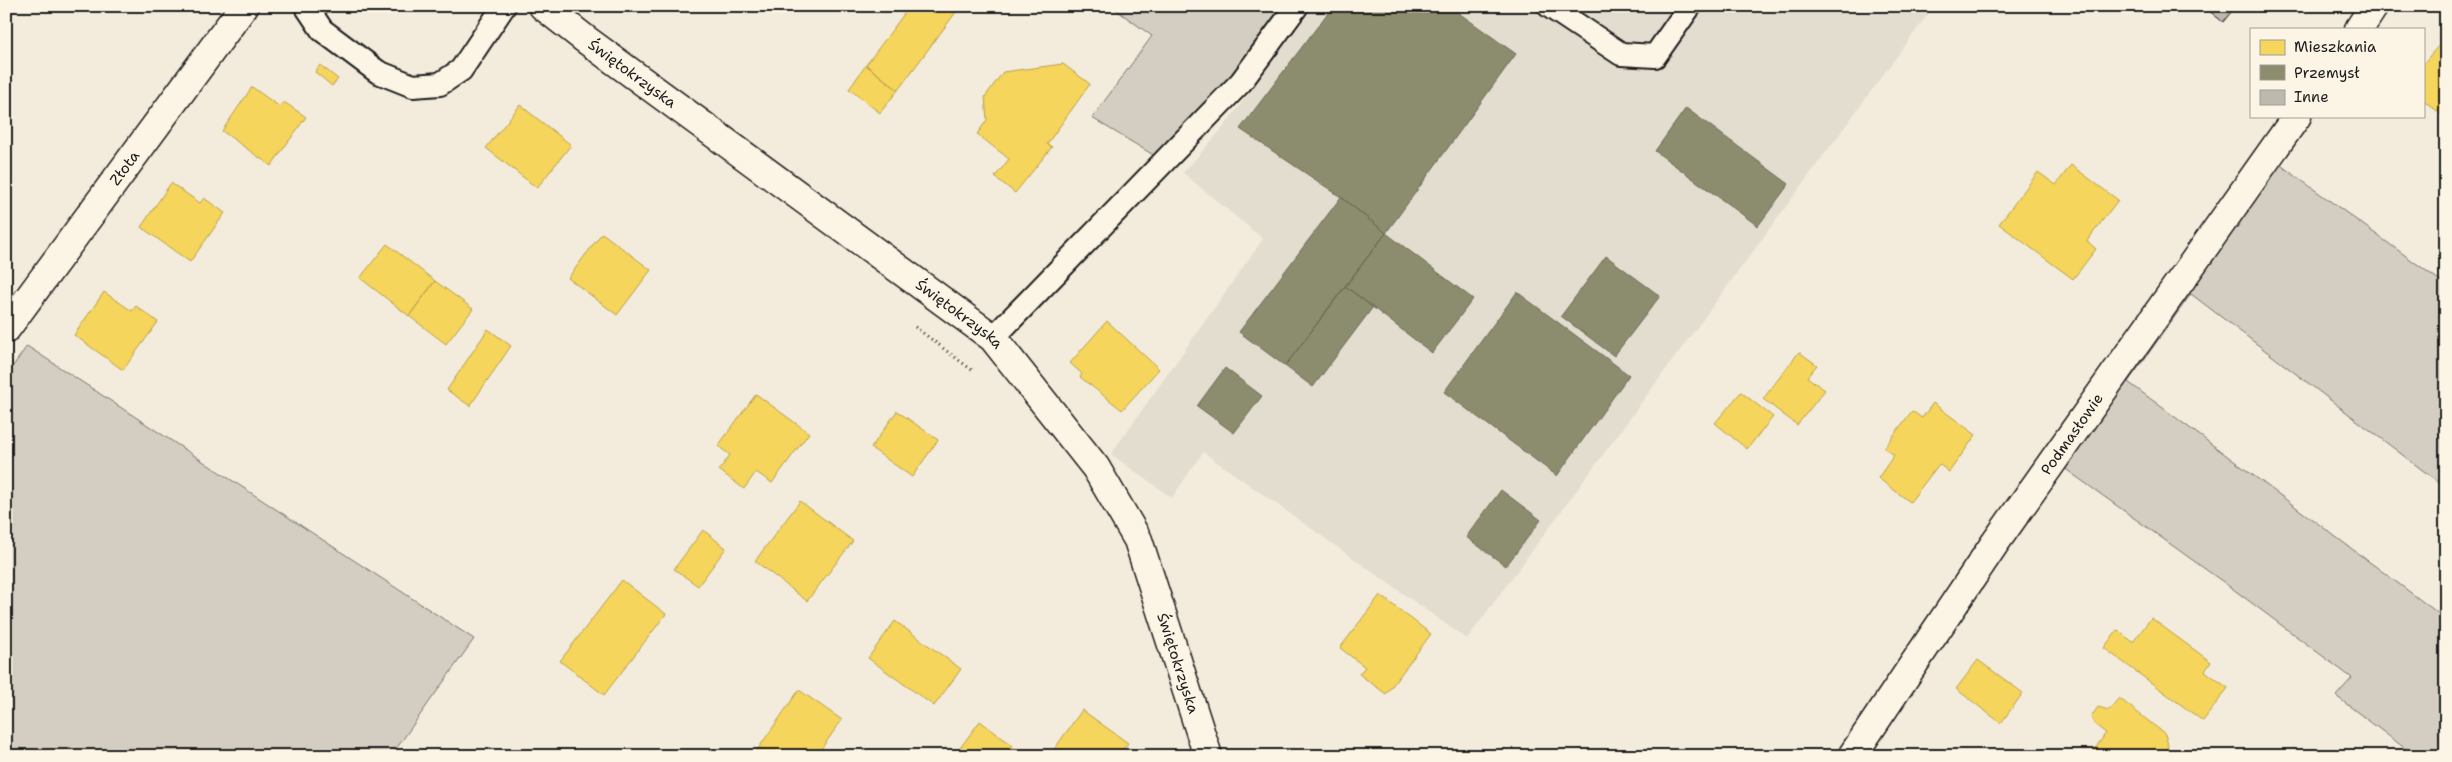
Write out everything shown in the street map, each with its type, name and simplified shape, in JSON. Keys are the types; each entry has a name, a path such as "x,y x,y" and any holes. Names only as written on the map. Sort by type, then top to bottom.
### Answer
{"street":[{"name":"Złota","path":"6,329 244,6"},
{"name":"Świętokrzyska","path":"543,6 585,40 993,338 1096,468 1138,540 1208,756"},
{"path":"2359,28 2374,6"},
{"name":"Podmasłowie","path":"1852,756 1995,543 2296,118"}],"lane":[{"path":"306,6 322,30 371,67 378,72 413,86 440,84 461,70 504,6"},
{"path":"993,338 1241,82 1297,6"},
{"path":"1549,6 1621,54 1655,56 1690,6"}],"path":[{"path":"912,325 975,372"}],"shaded area":[{"path":"1111,6 1288,6 1234,76 1155,156 1092,118 1152,36"},
{"path":"1314,6 1934,6 1467,639 1203,452 1172,498 1111,454 1263,239 1183,173 1223,128"},
{"path":"2275,161 2446,285 2446,488 2191,294 2128,382 2446,619 2446,756 2415,756 2336,696 2352,678 2233,589 2060,465"},
{"path":"27,346 474,639 391,756 6,756 6,376"}],"building: Mieszkania":[{"path":"910,6 956,6 959,8 898,90 866,65"},
{"path":"2444,39 2446,40 2446,118 2424,101 2424,63"},
{"path":"1063,64 1090,84 1047,144 1052,147 1015,193 995,177 1009,159 977,134 987,120 985,97 1003,72"},
{"path":"320,65 338,79 332,86 315,72"},
{"path":"866,65 898,90 880,113 849,89"},
{"path":"252,87 280,107 284,102 306,117 271,166 222,131"},
{"path":"520,105 571,145 537,188 486,148"},
{"path":"2071,165 2118,200 2087,241 2096,249 2073,279 1999,224 2038,172 2056,185"},
{"path":"171,183 200,203 204,198 225,213 190,262 141,227"},
{"path":"602,233 651,270 617,315 568,278"},
{"path":"387,244 435,281 409,316 360,278"},
{"path":"435,281 473,309 446,344 409,316"},
{"path":"104,292 132,311 136,306 158,322 123,370 74,335"},
{"path":"1107,321 1159,369 1122,410 1080,377 1082,374 1070,363"},
{"path":"488,329 511,346 470,406 447,390"},
{"path":"1799,352 1817,365 1807,377 1825,390 1797,425 1763,399"},
{"path":"1741,392 1773,417 1747,449 1715,423"},
{"path":"756,394 809,433 772,483 756,472 744,489 719,470 730,455 718,446"},
{"path":"1933,403 1976,435 1949,472 1939,464 1910,502 1878,478 1894,455 1884,448 1912,411 1922,418"},
{"path":"897,411 938,440 912,477 871,448"},
{"path":"800,501 853,541 807,601 755,561"},
{"path":"703,530 726,548 698,586 674,569"},
{"path":"622,580 666,614 604,695 560,661"},
{"path":"1380,595 1431,634 1386,694 1359,674 1365,667 1340,648"},
{"path":"2151,618 2211,662 2205,671 2228,688 2203,721 2104,648 2117,630 2133,642"},
{"path":"895,621 961,669 934,706 868,658"},
{"path":"1978,660 2023,693 2001,723 1956,689"},
{"path":"799,690 842,720 816,756 753,756"},
{"path":"2119,698 2165,734 2167,747 2178,756 2101,756 2094,750 2106,733 2094,724 2091,717 2098,707 2109,710"},
{"path":"1082,710 1128,743 1118,756 1050,755"},
{"path":"980,721 1013,746 1006,756 954,756"}],"building: Przemysł":[{"path":"1333,6 1449,6 1516,54 1386,233 1341,197 1240,129"},
{"path":"1686,108 1789,184 1758,226 1655,151"},
{"path":"1341,197 1386,233 1285,366 1239,332"},
{"path":"1386,233 1473,299 1432,353 1345,286"},
{"path":"1606,256 1660,296 1614,356 1561,316"},
{"path":"1345,286 1373,307 1313,387 1285,366"},
{"path":"1517,292 1629,375 1557,476 1444,392"},
{"path":"1225,368 1262,396 1234,433 1197,406"},
{"path":"1501,490 1541,520 1506,566 1466,537"}],"building: Inne":[{"path":"2203,6 2236,6 2223,22"}]}
